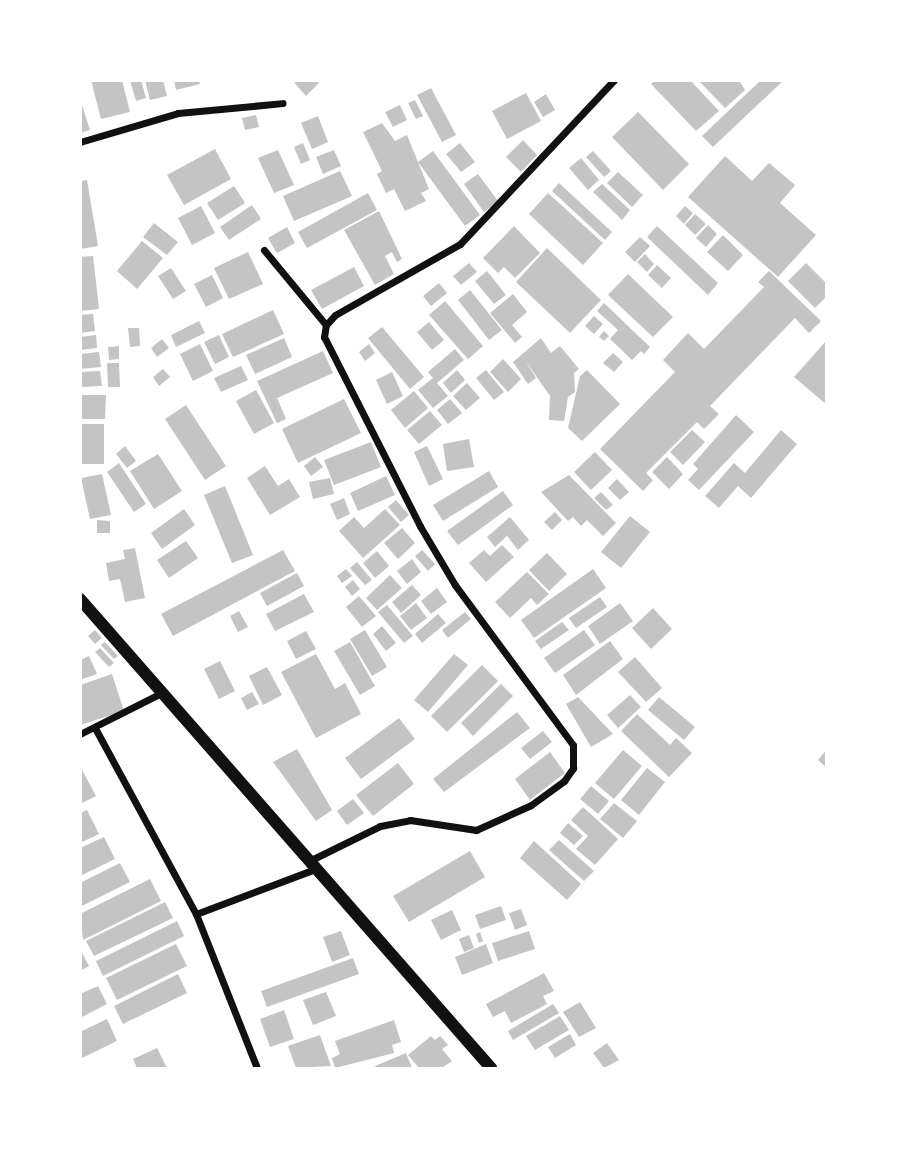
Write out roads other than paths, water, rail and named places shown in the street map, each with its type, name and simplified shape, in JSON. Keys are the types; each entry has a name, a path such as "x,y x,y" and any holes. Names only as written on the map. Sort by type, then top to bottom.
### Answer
{"street":[{"path":"326,325 460,244 614,80"},
{"path":"80,142 178,113 283,103"},
{"path":"196,914 312,865 380,826 410,820 476,830 531,805 564,781 576,757 573,745 454,585 433,550 324,337 326,325 264,250"},
{"path":"80,599 491,1069"},
{"path":"80,734 163,692"},
{"path":"95,728 196,914 257,1069"}]}
